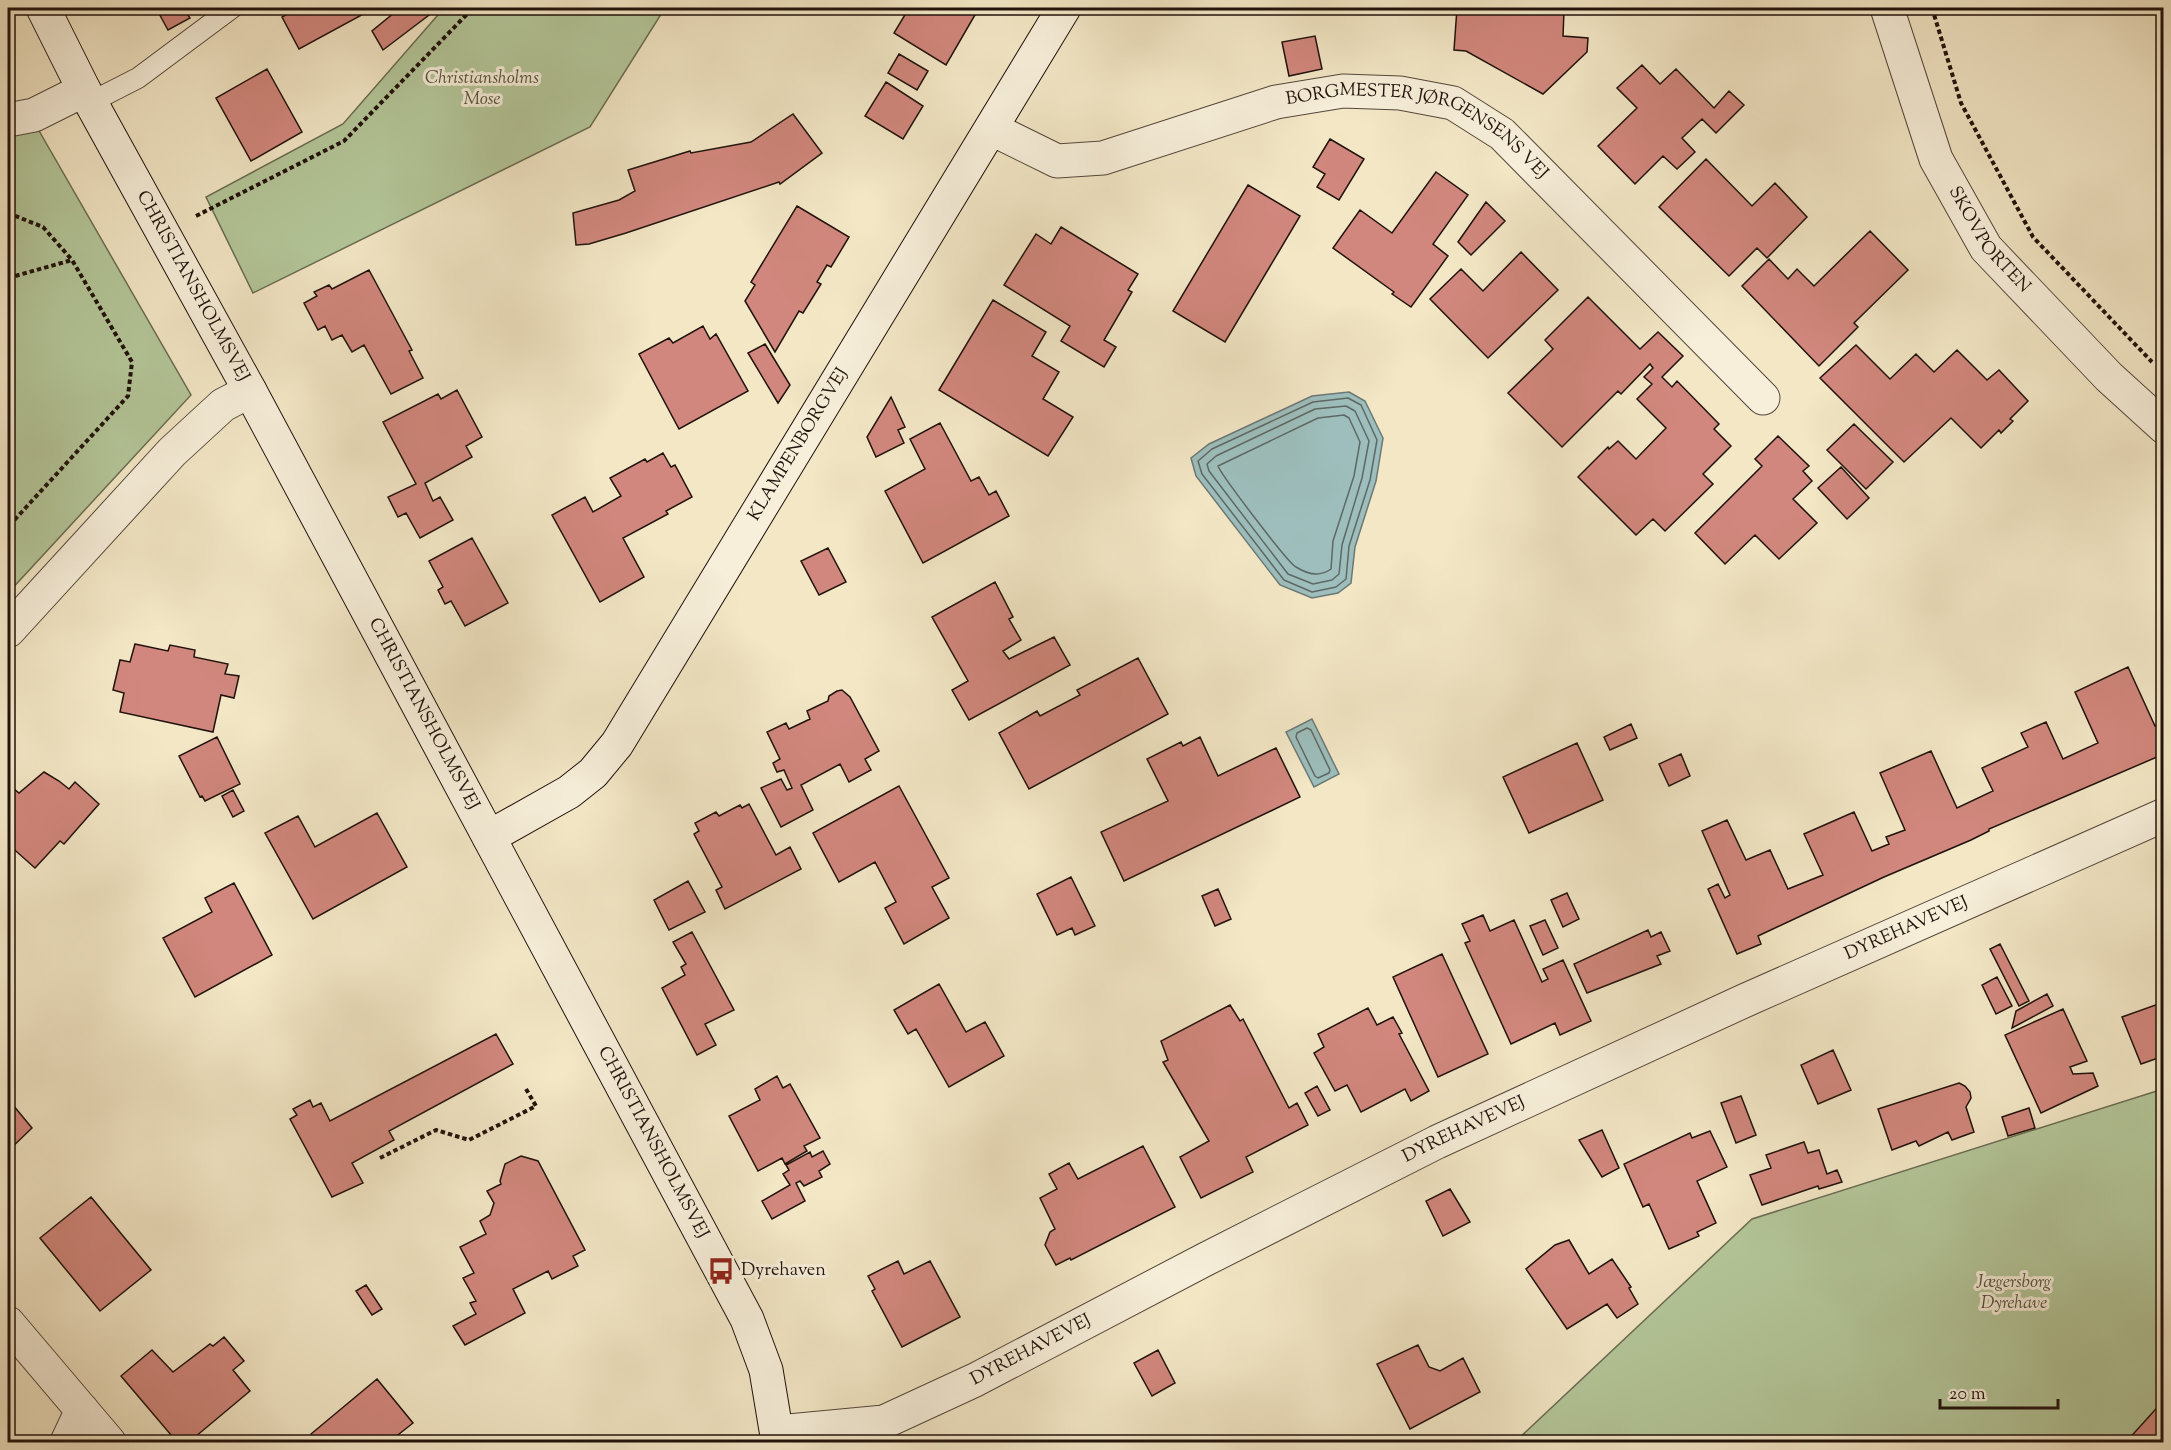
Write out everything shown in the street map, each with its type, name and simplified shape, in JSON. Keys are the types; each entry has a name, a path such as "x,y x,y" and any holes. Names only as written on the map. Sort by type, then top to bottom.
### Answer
{"street":[{"name":"CHRISTIANSHOLMSVEJ","path":"43,8 88,96 250,391 747,1319 766,1370 778,1437"},
{"name":"KLAMPENBORGVEJ","path":"489,837 569,792 593,773 617,744 1064,8"},
{"name":"SKOVPORTEN","path":"1887,8 1936,159 1986,249 2109,377 2163,427"},
{"name":"BORGMESTER JØRGENSENS VEJ","path":"992,129 1057,161 1103,158 1276,102 1343,91 1400,93 1453,104 1502,134 1763,398"},
{"path":"8,120 34,115 88,96"},
{"path":"8,631 172,452 223,405 250,391"},
{"name":"DYREHAVEVEJ","path":"778,1437 884,1422 975,1380 1206,1258 1437,1142 1746,1000 2163,815"},
{"path":"8,1323 109,1443"},
{"path":"67,1443 82,1410"}],"lane":[{"path":"88,96 138,78 232,8"}],"path":[{"path":"163,232 344,141 473,8"},
{"path":"1932,8 1961,103 2033,237 2158,368"},
{"path":"8,213 43,227 72,260 132,362 128,396 8,527"},
{"path":"8,278 72,260"},
{"path":"380,1158 436,1130 469,1140 536,1106 526,1089"}],"green space":[{"name":"Christiansholms Mose","path":"444,8 665,8 590,127 253,293 206,197 343,124"},
{"path":"38,129 191,395 8,593 8,134"},
{"name":"Jægersborg Dyrehave","path":"2163,1089 2163,1442 1515,1442 1752,1219"}],"water":[{"path":"1349,392 1365,401 1383,438 1376,481 1355,547 1351,583 1338,593 1312,598 1280,585 1196,476 1191,458 1209,444 1312,396"},
{"path":"1312,719 1339,774 1314,787 1286,732"}],"building":[{"path":"156,8 183,8 190,18 168,30"},
{"path":"298,8 367,8 369,11 299,49 282,17"},
{"path":"400,8 431,8 433,12 383,50 372,31"},
{"path":"909,8 979,8 946,65 894,33"},
{"path":"1457,8 1564,11 1563,36 1588,38 1587,52 1543,94 1466,51 1454,50"},
{"path":"1315,36 1322,69 1289,76 1282,42"},
{"path":"899,54 928,71 917,90 888,73"},
{"path":"1642,65 1660,84 1676,69 1714,108 1729,91 1744,105 1716,133 1702,119 1682,138 1695,152 1677,169 1663,156 1635,184 1598,146 1637,108 1617,88"},
{"path":"267,69 302,132 251,161 216,98"},
{"path":"886,82 923,106 903,139 865,116"},
{"path":"793,114 822,153 780,184 779,182 626,233 589,244 576,245 573,213 619,200 635,191 628,170 690,151 691,153 751,142"},
{"path":"1330,139 1364,159 1339,200 1317,187 1325,174 1313,167"},
{"path":"1706,159 1752,206 1775,183 1807,217 1767,258 1757,248 1729,276 1659,207"},
{"path":"1436,172 1468,195 1433,244 1448,256 1411,307 1333,248 1360,210 1392,233"},
{"path":"1248,185 1300,216 1225,342 1173,311"},
{"path":"1486,202 1505,221 1471,255 1458,242"},
{"path":"797,206 849,237 831,267 827,265 817,282 821,284 803,313 799,311 775,352 745,301 755,285 751,282"},
{"path":"1061,227 1138,274 1128,290 1132,292 1104,340 1116,347 1104,367 1061,341 1070,326 1004,285 1036,234 1051,244"},
{"path":"1870,231 1908,270 1854,323 1858,327 1819,366 1742,286 1769,259 1788,279 1797,269 1814,286"},
{"path":"1521,252 1558,290 1488,358 1430,299 1461,269 1483,291"},
{"path":"369,270 412,350 409,351 423,378 391,394 364,345 352,352 342,335 332,340 325,326 318,330 304,303 317,296 314,292 329,285 332,289"},
{"path":"1588,297 1640,349 1658,332 1683,356 1662,377 1672,387 1677,381 1719,424 1714,429 1731,446 1703,474 1713,484 1665,531 1653,519 1636,535 1578,477 1608,447 1609,449 1618,441 1636,459 1666,428 1637,399 1652,384 1644,377 1653,368 1650,364 1621,394 1618,391 1562,447 1508,393 1553,349 1545,340"},
{"path":"993,300 1046,332 1032,356 1059,372 1043,399 1073,417 1048,456 939,390"},
{"path":"703,326 710,339 716,334 748,391 679,429 639,354 669,338 673,343"},
{"path":"765,344 790,385 778,403 748,353"},
{"path":"1856,345 1890,379 1916,354 1934,372 1957,350 1987,380 1999,370 2028,401 2010,419 2013,421 2001,433 1999,430 1981,448 1951,418 1904,462 1820,378"},
{"path":"457,390 482,437 466,446 472,457 425,483 433,501 440,497 453,520 420,538 406,513 398,517 388,497 416,484 383,422 438,394 441,399"},
{"path":"891,397 905,427 898,430 904,443 876,457 867,437"},
{"path":"940,423 971,481 979,477 989,495 996,491 1009,516 923,563 885,491 925,469 910,439"},
{"path":"1854,424 1893,462 1866,489 1827,450"},
{"path":"1778,436 1809,466 1803,471 1812,481 1793,499 1817,523 1779,559 1755,535 1725,564 1695,533 1762,466 1755,459"},
{"path":"663,453 671,467 675,465 692,497 666,511 668,514 623,538 644,577 600,602 552,515 585,497 593,512 621,496 610,478 645,459 647,462"},
{"path":"1841,467 1869,498 1847,519 1818,488"},
{"path":"472,538 508,603 465,626 451,601 445,604 438,590 443,587 429,561"},
{"path":"828,548 846,582 819,595 801,561"},
{"path":"995,582 1013,617 1009,619 1021,640 1003,651 1009,659 1054,637 1070,665 969,720 952,690 968,681 932,617"},
{"path":"135,644 168,651 170,645 195,650 194,657 228,664 225,674 239,676 234,698 221,695 213,732 120,712 124,693 113,690 120,660 130,662"},
{"path":"1138,658 1168,714 1029,789 999,733 1037,711 1040,716 1080,695 1077,690"},
{"path":"2128,667 2155,726 2164,722 2164,754 1989,829 1971,840 1884,877 1758,936 1761,944 1737,954 1708,889 1718,884 1725,898 1730,895 1702,831 1727,820 1746,860 1770,850 1788,889 1823,875 1804,834 1854,812 1872,851 1889,844 1886,837 1905,830 1880,773 1931,751 1957,808 1993,791 1982,768 2028,747 2021,733 2046,722 2063,759 2098,743 2075,692"},
{"path":"842,690 850,697 879,751 865,759 871,770 849,782 840,764 801,785 813,810 781,827 761,788 781,779 787,790 792,788 784,770 777,772 773,763 780,759 767,732 786,723 789,729 810,719 807,711 828,701 829,696"},
{"path":"1631,724 1637,738 1610,750 1604,737"},
{"path":"217,737 240,784 205,801 202,796 200,797 179,756"},
{"path":"1200,737 1218,776 1276,748 1300,797 1124,881 1101,832 1168,801 1147,759 1181,742 1183,746"},
{"path":"1577,743 1603,800 1529,833 1503,777"},
{"path":"1681,754 1690,776 1669,786 1659,764"},
{"path":"44,772 69,789 75,782 99,804 64,844 60,841 35,868 8,844 13,837 8,831 8,796 14,789 19,793"},
{"path":"899,786 949,878 932,887 949,918 904,944 885,908 896,902 875,862 839,882 813,833"},
{"path":"233,790 244,811 233,817 222,796"},
{"path":"749,804 776,855 790,847 801,869 725,909 716,890 722,887 694,834 699,831 695,823 716,812 719,816 740,805 742,808"},
{"path":"377,813 407,867 313,919 265,833 298,816 315,847"},
{"path":"1071,877 1095,926 1075,935 1072,928 1057,935 1037,894"},
{"path":"688,881 705,912 669,930 654,900"},
{"path":"234,883 272,955 195,997 163,938 212,912 205,898"},
{"path":"1218,889 1231,919 1215,926 1202,896"},
{"path":"1567,893 1579,919 1563,927 1551,900"},
{"path":"1483,915 1490,931 1514,920 1542,982 1548,979 1543,969 1563,960 1591,1021 1560,1035 1555,1023 1511,1044 1465,943 1470,941 1462,924"},
{"path":"1545,920 1558,948 1543,955 1530,926"},
{"path":"1648,930 1651,937 1661,932 1670,951 1657,956 1661,964 1587,993 1574,964"},
{"path":"692,932 734,1010 705,1024 716,1045 697,1055 662,988 685,975 681,967 686,964 673,942"},
{"path":"2000,944 2029,1001 2019,1006 1990,949"},
{"path":"1442,954 1488,1054 1438,1077 1393,977"},
{"path":"1997,977 2012,1006 1996,1014 1982,985"},
{"path":"939,984 966,1032 985,1022 1004,1056 949,1087 916,1029 908,1034 894,1010"},
{"path":"2047,994 2053,1006 2012,1028 2016,1011"},
{"path":"2164,1002 2164,1056 2141,1064 2122,1017"},
{"path":"1230,1005 1240,1021 1243,1019 1289,1108 1297,1103 1308,1125 1246,1157 1253,1172 1201,1198 1180,1157 1209,1141 1163,1062 1168,1060 1161,1041"},
{"path":"1368,1008 1377,1025 1393,1017 1402,1033 1399,1034 1429,1091 1411,1101 1405,1089 1361,1112 1347,1085 1335,1091 1314,1053 1324,1047 1318,1034"},
{"path":"2063,1009 2087,1061 2070,1067 2073,1074 2093,1073 2098,1086 2041,1113 2005,1035"},
{"path":"496,1034 513,1064 389,1131 394,1140 352,1163 363,1183 332,1197 290,1119 297,1115 293,1109 310,1100 313,1107 321,1103 330,1121"},
{"path":"1833,1050 1851,1090 1818,1104 1801,1065"},
{"path":"777,1076 783,1088 790,1084 820,1138 804,1146 807,1151 785,1164 782,1158 758,1171 729,1116 760,1100 755,1089"},
{"path":"1959,1083 1970,1092 1971,1098 1966,1107 1974,1132 1952,1140 1948,1132 1919,1146 1916,1141 1892,1150 1878,1109"},
{"path":"1317,1086 1330,1110 1318,1116 1305,1093"},
{"path":"1741,1096 1756,1135 1736,1143 1721,1103"},
{"path":"8,1099 32,1128 8,1151"},
{"path":"2029,1108 2035,1128 2008,1136 2002,1117"},
{"path":"1602,1130 1619,1168 1602,1177 1579,1140"},
{"path":"1710,1131 1727,1167 1697,1181 1716,1223 1697,1232 1699,1236 1669,1249 1649,1204 1643,1207 1624,1164 1690,1133 1692,1138"},
{"path":"1804,1142 1808,1153 1819,1150 1827,1174 1837,1170 1842,1182 1819,1189 1818,1186 1762,1205 1750,1175 1771,1168 1766,1155"},
{"path":"1143,1146 1175,1207 1071,1260 1070,1258 1056,1265 1045,1245 1050,1232 1055,1229 1040,1198 1057,1189 1049,1174 1069,1163 1078,1179"},
{"path":"823,1151 830,1164 819,1171 822,1177 804,1186 800,1181 796,1183 805,1201 772,1219 762,1201 790,1185 783,1174 789,1170 786,1165 810,1152 812,1157"},
{"path":"521,1156 538,1161 585,1250 573,1256 578,1266 552,1279 548,1271 513,1289 525,1313 465,1345 453,1326 476,1314 470,1303 476,1301 463,1278 474,1273 460,1247 486,1234 480,1221 490,1215 494,1203 487,1191 501,1184 505,1164"},
{"path":"1450,1189 1470,1222 1443,1236 1426,1201"},
{"path":"91,1197 151,1270 100,1311 40,1238"},
{"path":"1569,1240 1589,1274 1612,1259 1631,1287 1629,1288 1638,1304 1617,1318 1607,1304 1567,1329 1526,1269 1555,1245"},
{"path":"898,1261 904,1274 930,1261 960,1317 902,1347 872,1291 875,1289 868,1276"},
{"path":"366,1285 382,1309 372,1315 356,1291"},
{"path":"224,1337 244,1361 233,1370 250,1391 189,1442 177,1442 121,1376 152,1350 173,1372 210,1344 213,1346"},
{"path":"1418,1345 1429,1367 1440,1371 1463,1358 1480,1392 1410,1429 1377,1364"},
{"path":"1158,1350 1175,1383 1152,1396 1134,1363"},
{"path":"377,1379 413,1423 389,1442 318,1442 311,1434"},
{"path":"2164,1400 2164,1442 2126,1442"}],"place":[{"name":"Dyrehaven","path":"721,1271"}]}
